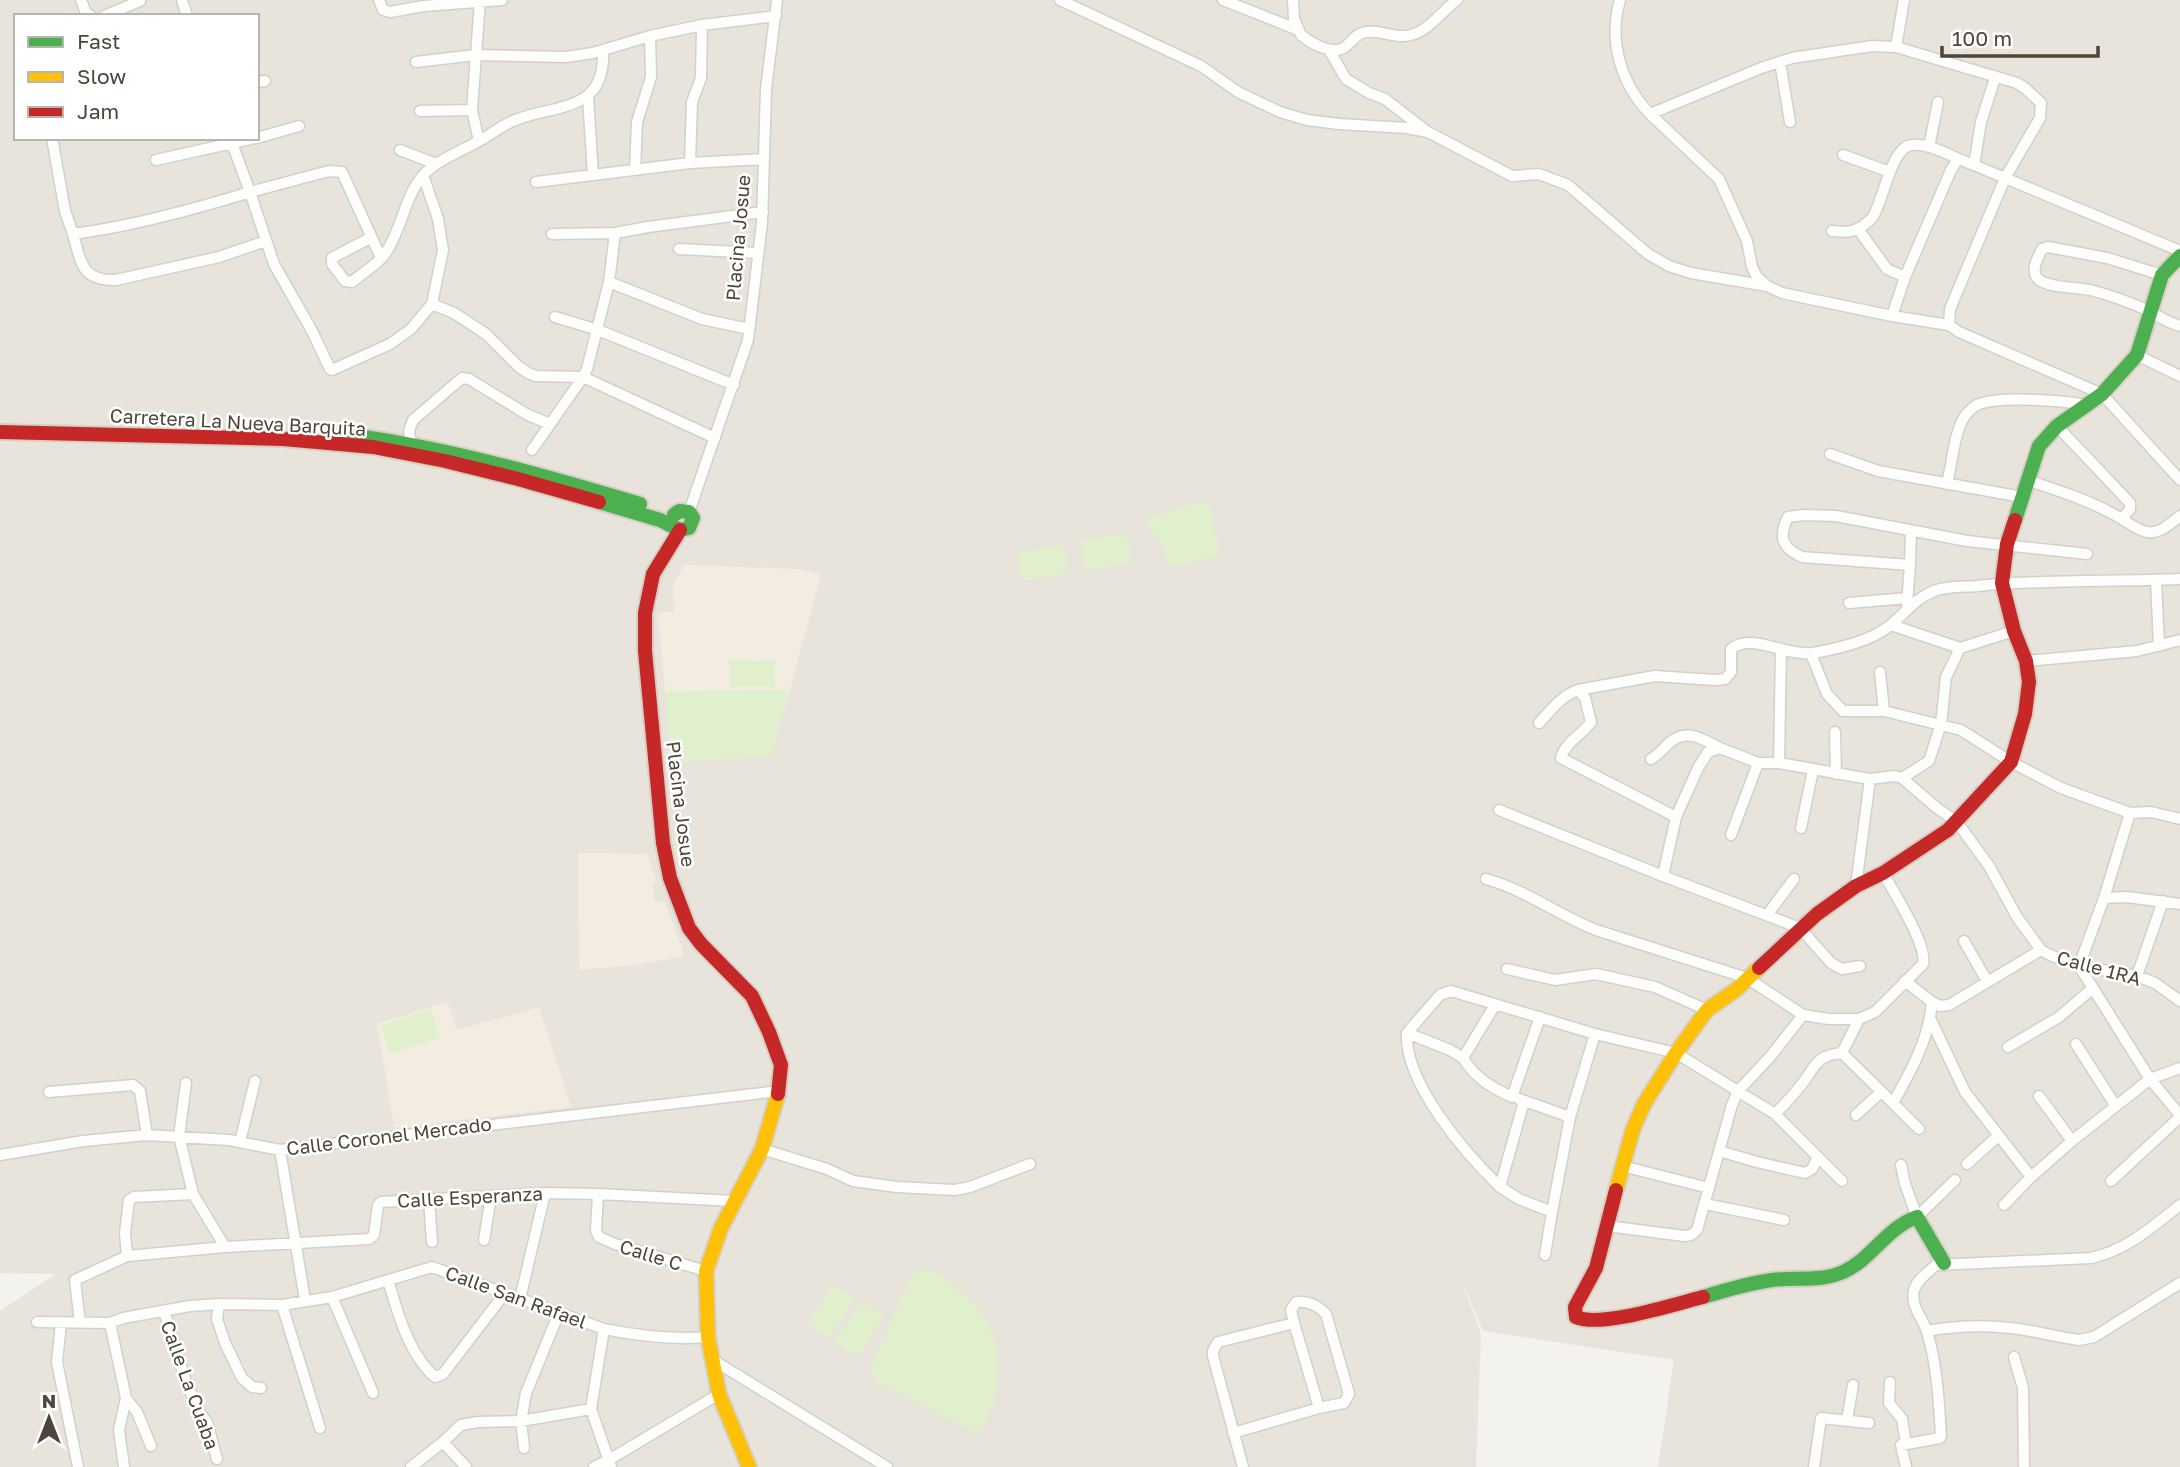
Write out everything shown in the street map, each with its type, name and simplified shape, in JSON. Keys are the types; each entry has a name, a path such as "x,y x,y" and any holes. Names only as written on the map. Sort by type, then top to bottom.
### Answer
{"street":[{"path":"108,14 145,0"},
{"path":"379,0 383,10 390,12 424,3 502,0"},
{"name":"Placina Josue","path":"689,512 733,385 749,329 763,212 766,89 777,0"},
{"path":"1060,0 1201,66 1238,92 1279,112 1307,120 1428,132"},
{"path":"1223,0 1296,29 1307,40 1329,50 1345,48 1356,36 1366,32 1403,36 1420,32 1457,0"},
{"path":"1293,0 1296,29"},
{"path":"1620,0 1615,28 1623,77 1637,101 1719,179 1747,241 1752,267 1766,286"},
{"path":"1896,47 1904,0"},
{"path":"479,141 472,110 480,1"},
{"path":"416,62 475,55 566,57 702,25 776,16"},
{"path":"690,163 692,103 701,78 702,25"},
{"path":"635,170 636,122 651,77 650,36"},
{"path":"1650,114 1780,62 1872,46 1896,47 2017,83 2037,97 2041,103 2040,118 2005,178 1950,309 1949,325"},
{"path":"370,238 332,258 332,264 348,282 352,282 381,258 395,234 408,197 423,175 436,164 517,119 566,107 588,97 598,83 604,65 603,50"},
{"path":"1329,50 1346,79 1385,99 1428,132 1512,176 1539,174 1568,185 1648,254 1669,266 1691,273 1766,286 1782,293 1949,325 1959,332 2102,394 2180,480"},
{"path":"1780,62 1790,122"},
{"path":"1974,165 1979,131 1995,78"},
{"path":"588,97 593,175"},
{"path":"1929,148 1938,102"},
{"path":"420,111 472,110"},
{"path":"259,137 299,126"},
{"path":"52,140 65,211 80,257 86,271 99,281 116,280 219,257 266,241"},
{"path":"156,160 231,141 274,264 330,369 334,370 390,344 411,329 432,304 443,250 438,219 423,175"},
{"path":"1832,231 1849,232 1871,219 1890,172 1902,149 1908,145 1929,148 1974,165 2180,254 2162,275 2137,355 2102,394 2057,426 2039,446 2027,480 2007,544 2002,583 2014,631 2026,661 2029,682 2025,714 2011,762 1956,822 1922,849 1856,887 1800,928 1737,989 1707,1010 1644,1104 1633,1129 1596,1268 1574,1313 1584,1321 1646,1312 1762,1281 1821,1278 1842,1273 1860,1262 1895,1228 1917,1217 1955,1180"},
{"path":"400,150 436,164"},
{"path":"1843,155 1890,172"},
{"path":"536,182 690,163 764,159"},
{"path":"1892,316 1905,277 1958,159"},
{"path":"73,234 174,215 250,192 338,171 345,177 381,258"},
{"path":"552,234 614,233 763,212"},
{"path":"1858,229 1887,269 1905,277"},
{"path":"532,450 583,377 609,282 614,233"},
{"path":"2162,275 2107,258 2048,247 2042,249 2035,262 2035,275 2039,281 2089,290 2180,326"},
{"path":"679,249 758,253"},
{"path":"609,282 702,319 749,329"},
{"path":"432,304 454,313 486,334 528,373 536,376 583,377 715,438"},
{"path":"555,317 598,330 733,385"},
{"path":"2137,355 2180,376"},
{"path":"411,444 409,431 413,420 462,378 469,379 528,415 550,424"},
{"path":"1947,484 1958,432 1966,415 1977,405 2029,400 2087,405"},
{"name":"Carretera La Nueva Barquita","path":"0,423 284,435 411,444 520,468 676,524"},
{"path":"2057,426 2128,500 2131,507 2122,519"},
{"name":"Carretera La Nueva Barquita","path":"0,432 284,435"},
{"name":"Carretera La Nueva Barquita","path":"373,442 518,479 676,524"},
{"path":"1830,454 1878,471 2022,497"},
{"path":"2027,480 2079,498 2147,532 2157,532 2180,516"},
{"path":"676,524 682,510 689,512"},
{"path":"1910,565 1802,556 1789,551 1783,541 1783,527 1788,517 1836,516 1967,541 2087,554"},
{"name":"Placina Josue","path":"676,524 653,574 645,613 645,651 663,843 670,878 689,928 752,996 769,1032 780,1066 779,1091 762,1149 721,1228 706,1271 704,1298 708,1337 719,1394 747,1466"},
{"path":"1539,723 1560,700 1578,690 1655,676 1725,679 1731,672 1731,649 1738,643 1749,642 1781,650 1811,653 1874,636 1891,625 1907,603 1911,530"},
{"path":"1849,603 1907,603 1935,590 2002,583 2180,579"},
{"path":"2156,580 2159,646"},
{"path":"1891,625 1961,648 2014,631"},
{"path":"2026,661 2137,651 2180,640"},
{"path":"1651,760 1670,742 1683,735 1695,735 1758,763 1779,763 1870,779 1894,776 1902,778 1928,762 1941,724 1947,677 1961,648"},
{"path":"1779,763 1781,650"},
{"path":"1811,653 1827,694 1839,708 1849,712 1884,711 1966,731 2011,762 2061,788 2130,813 2151,812 2180,819"},
{"path":"1880,673 1884,711"},
{"path":"1578,690 1585,698 1591,722 1585,731 1563,748 1561,758 1676,817"},
{"path":"1835,732 1836,774"},
{"path":"1663,876 1676,817 1708,752 1720,748"},
{"path":"1731,835 1758,763"},
{"path":"1801,828 1813,770"},
{"name":"Calle 1RA","path":"1902,778 1956,822 1989,866 2017,917 2041,950 2079,966 2137,976 2155,983 2180,1002"},
{"path":"1856,887 1870,779"},
{"path":"1499,810 1800,928 1831,964 1842,969 1860,966"},
{"path":"2111,1181 2180,1116 2150,1079 2079,966 2104,898 2130,813"},
{"path":"1486,879 1522,892 1575,922 1596,930 1747,978 1803,1015 1842,1020 1859,1019 1875,1012 1923,964 1925,958 1909,920 1883,873"},
{"path":"1767,915 1794,879"},
{"path":"2104,898 2180,904"},
{"path":"2137,976 2164,901"},
{"path":"1964,942 1987,981"},
{"path":"1905,981 1932,1002 1940,1006 1949,1005 2041,950"},
{"path":"1507,969 1555,980 1596,974 1655,988 1707,1010"},
{"path":"2008,1047 2059,1017 2093,988"},
{"path":"1552,1212 1519,1199 1500,1187 1472,1160 1435,1108 1410,1064 1407,1033 1445,992 1451,991 1595,1034 1676,1053 1775,1114 1842,1181"},
{"path":"1893,1103 1914,1066 1930,1018 1932,1002"},
{"path":"1463,1058 1495,1004"},
{"path":"1607,1226 1684,1236 1697,1230 1718,1151 1738,1091 1770,1057 1803,1015"},
{"path":"1512,1097 1539,1017"},
{"path":"1930,1018 1965,1092 2031,1177"},
{"path":"1842,1053 1859,1019"},
{"path":"1407,1033 1463,1058 1476,1075 1493,1089 1570,1117"},
{"path":"1545,1255 1570,1117 1595,1034"},
{"path":"2076,1044 2115,1105"},
{"path":"1842,1053 1919,1129"},
{"path":"1775,1114 1803,1083 1818,1061 1842,1053"},
{"path":"2004,1205 2031,1177 2115,1105 2150,1079 2180,1068"},
{"path":"240,1142 255,1081"},
{"path":"186,1083 179,1136 193,1194 225,1247"},
{"path":"49,1092 133,1085 140,1091 147,1135"},
{"name":"Calle Coronel Mercado","path":"0,1155 83,1141 147,1135 240,1142 280,1150 779,1091"},
{"path":"1856,1115 1881,1092"},
{"path":"2039,1096 2072,1141"},
{"path":"1500,1187 1524,1101"},
{"path":"1967,1164 1998,1136"},
{"path":"762,1149 827,1169 853,1181 897,1187 962,1188 1030,1164"},
{"path":"280,1150 305,1300"},
{"path":"1718,1151 1805,1173 1812,1169 1818,1157"},
{"path":"1622,1166 1709,1188"},
{"path":"1901,1166 1917,1217 1944,1263"},
{"path":"520,1299 545,1193"},
{"name":"Calle Esperanza","path":"80,1323 75,1279 127,1256 225,1247 369,1239 374,1235 379,1203 545,1193 735,1201"},
{"path":"127,1256 125,1233 129,1200 134,1197 193,1194"},
{"name":"Calle C","path":"598,1194 598,1237 706,1271"},
{"path":"484,1240 491,1196"},
{"path":"429,1199 432,1242"},
{"path":"1705,1204 1784,1220"},
{"path":"1906,1467 1901,1446 1941,1436 1939,1392 1927,1331 1915,1308 1914,1290 1920,1280 1936,1265 1944,1263 2091,1258 2102,1255 2134,1241 2180,1205"},
{"name":"Calle San Rafael","path":"37,1322 110,1323 123,1318 190,1306 282,1305 332,1297 432,1267 604,1329 681,1339 708,1337"},
{"path":"388,1280 401,1324 426,1369 435,1377 443,1374 505,1293"},
{"path":"1927,1331 1947,1327 2000,1327 2086,1340 2180,1283"},
{"path":"332,1297 373,1393"},
{"path":"1233,1433 1344,1403 1349,1394 1326,1314 1307,1301 1296,1302 1291,1310 1319,1408"},
{"path":"219,1304 217,1320 242,1378 252,1387 261,1388"},
{"path":"282,1305 320,1427"},
{"name":"Calle La Cuaba","path":"163,1311 186,1381 200,1413 207,1422 217,1458"},
{"path":"524,1448 521,1421 526,1393 559,1313"},
{"path":"110,1323 126,1398 119,1430 124,1467"},
{"path":"1243,1467 1213,1356 1215,1344 1294,1323"},
{"path":"61,1324 57,1362 78,1467"},
{"path":"604,1329 591,1409 609,1464"},
{"path":"2014,1357 2023,1388 2024,1467"},
{"path":"713,1360 887,1467"},
{"path":"1890,1382 1889,1403 1902,1419 1906,1444"},
{"path":"1847,1420 1853,1385"},
{"path":"594,1467 609,1464 719,1394"},
{"path":"126,1398 137,1412 151,1446"},
{"path":"411,1467 461,1425 521,1421 591,1409"},
{"path":"1814,1467 1821,1418 1869,1423"},
{"path":"443,1442 466,1467"}],"shaded area":[{"path":"0,0 2180,0 2180,1467 1658,1467 1674,1360 1483,1331 1459,1275 1481,1333 1476,1467 0,1467 0,1311 56,1274 0,1273"},
{"path":"684,565 799,569 821,574 790,690 665,691 658,613 674,611 673,585"},
{"path":"578,853 647,854 657,883 653,883 654,901 665,902 681,944 683,957 579,970"},
{"path":"447,1002 457,1030 539,1007 571,1107 394,1128 377,1024"}],"green space":[{"path":"1202,501 1209,504 1220,555 1185,565 1169,565 1164,547 1147,526 1147,521"},
{"path":"1126,533 1132,562 1086,571 1080,542"},
{"path":"1063,545 1068,573 1022,581 1017,553"},
{"path":"775,660 775,687 730,687 729,661"},
{"path":"790,690 772,756 670,763 665,691"},
{"path":"431,1009 440,1038 390,1054 381,1025"},
{"path":"915,1271 932,1271 952,1284 977,1308 995,1341 998,1378 995,1397 979,1434 877,1382 873,1375 872,1364 876,1353"},
{"path":"833,1284 855,1299 830,1338 808,1324"},
{"path":"861,1301 884,1315 858,1358 834,1343"}],"traffic: fast":[{"path":"2015,520 2039,446 2057,426 2102,394 2137,355 2162,275 2180,256"},
{"path":"333,433 450,453 640,504"},
{"path":"599,502 660,520 680,530 689,528 693,518 689,512 679,511 674,515"},
{"path":"1703,1297 1763,1281 1835,1275 1853,1266 1896,1228 1917,1217 1944,1263"}],"traffic: slow":[{"path":"1616,1190 1633,1129 1644,1104 1676,1053 1707,1010 1737,989 1759,968"},
{"path":"749,1467 719,1394 708,1337 706,1271 721,1228 762,1149 778,1094"}],"traffic: jam":[{"path":"0,432 283,439 373,447 445,461 599,502"},
{"path":"1759,968 1817,914 1856,886 1883,873 1948,830 2011,762 2025,714 2029,682 2026,661 2014,631 2002,583 2007,544 2015,520"},
{"path":"680,530 653,574 645,613 645,651 663,843 670,878 689,928 752,996 769,1032 781,1065 778,1094"},
{"path":"1616,1190 1596,1268 1575,1307 1576,1317 1602,1320 1703,1297"}]}
